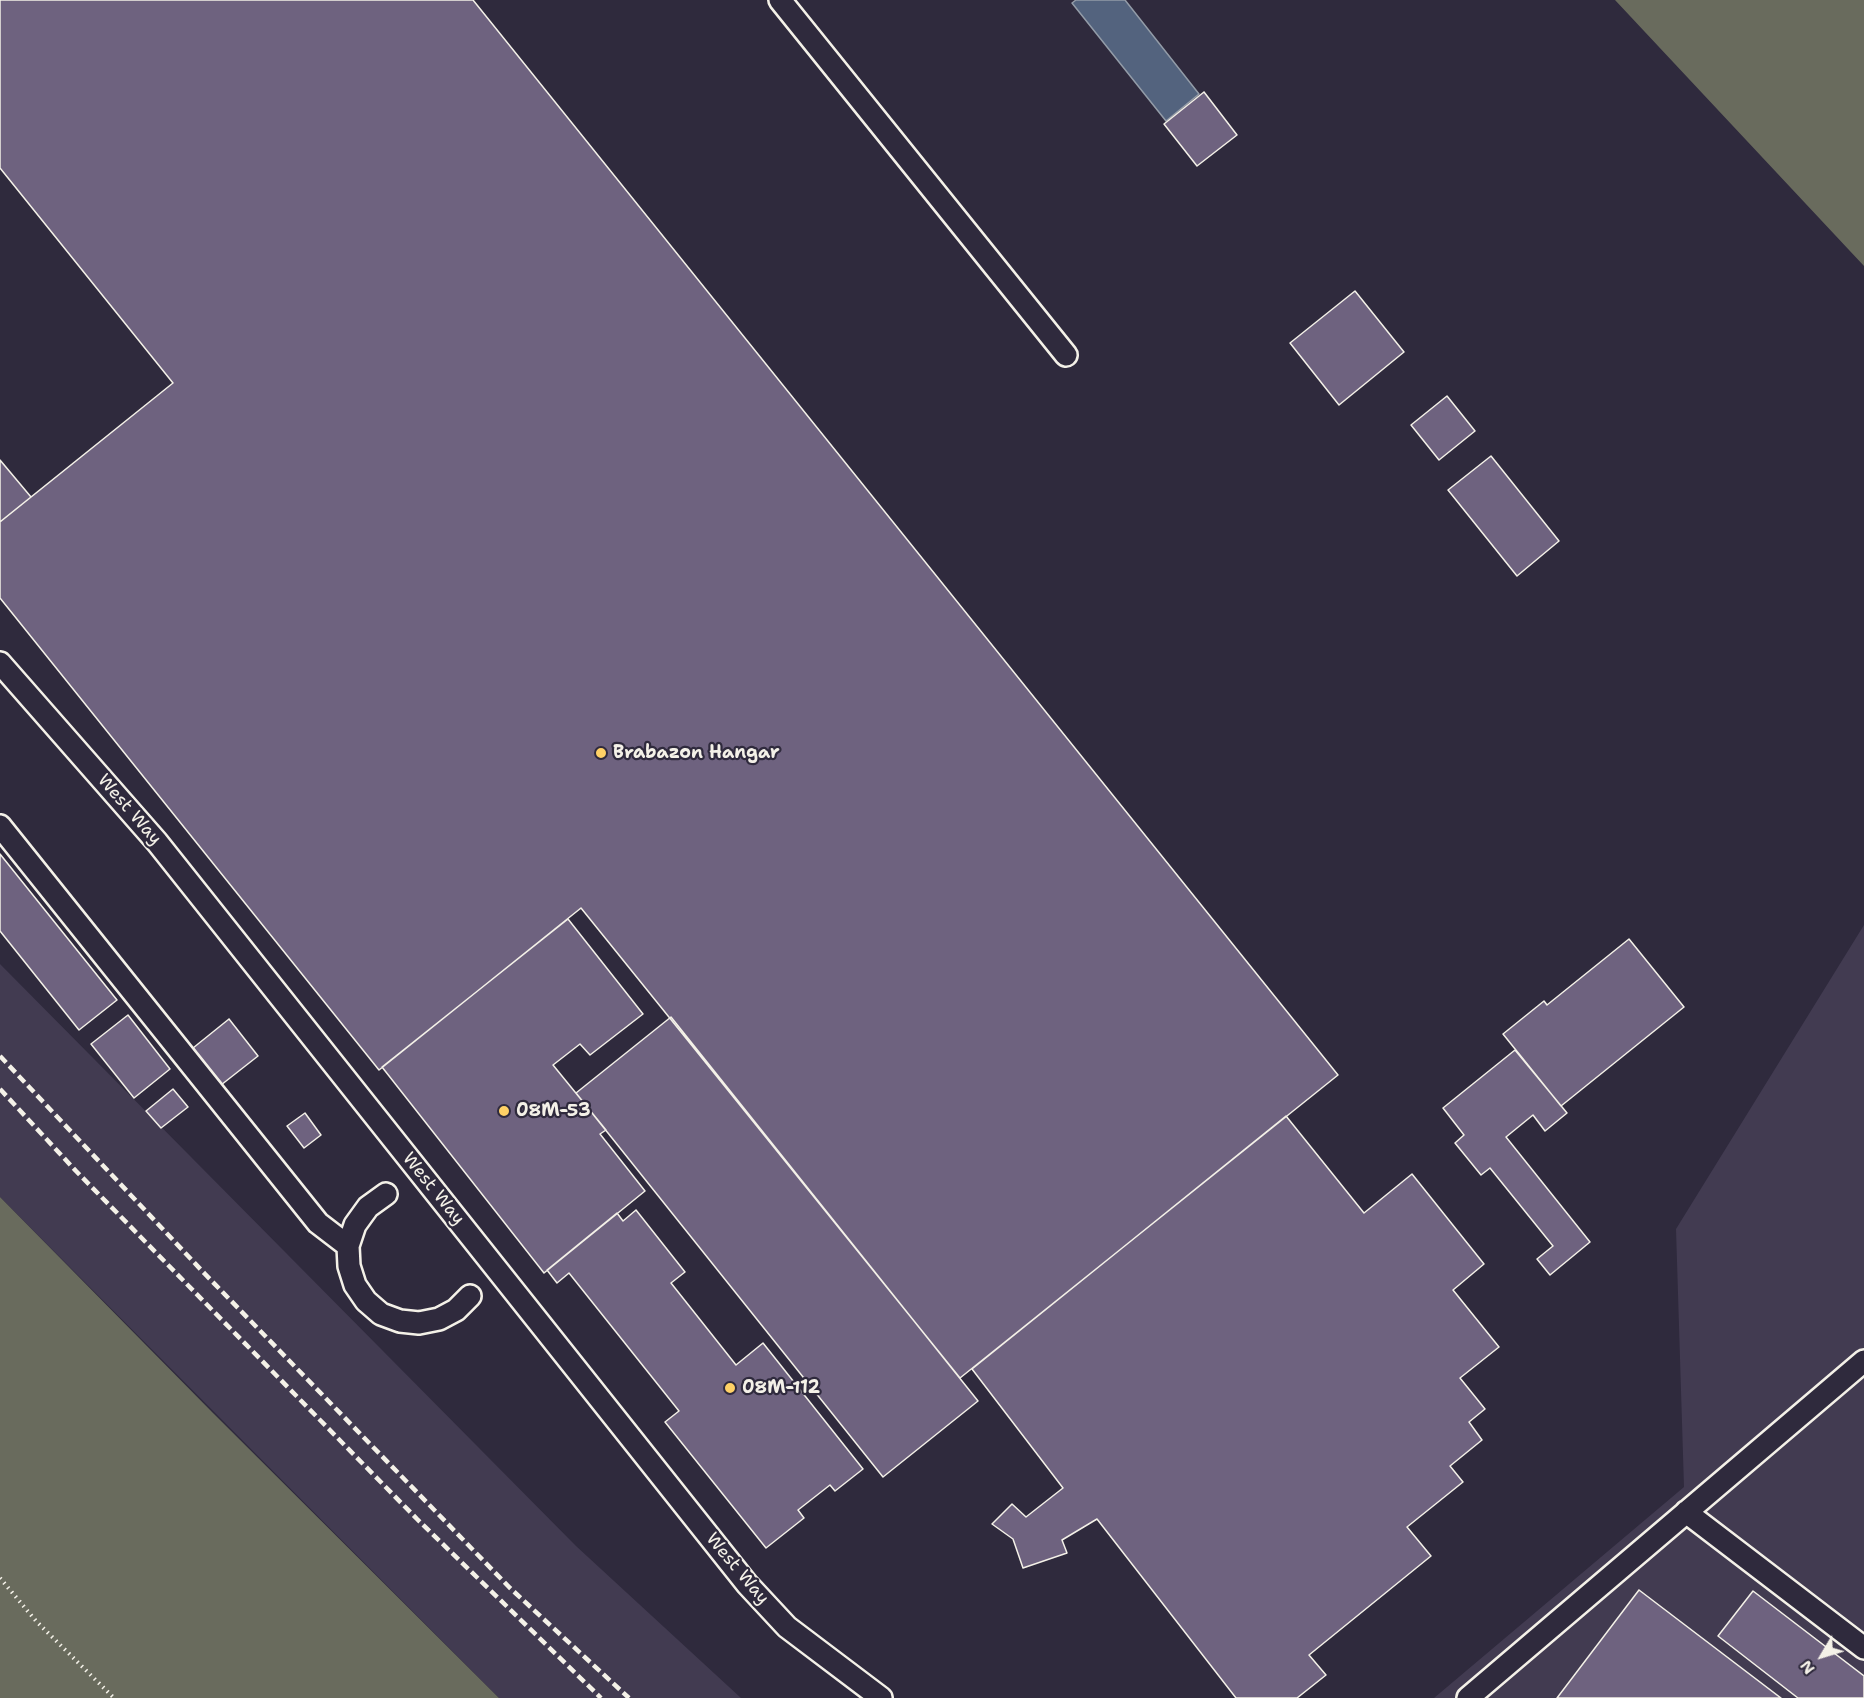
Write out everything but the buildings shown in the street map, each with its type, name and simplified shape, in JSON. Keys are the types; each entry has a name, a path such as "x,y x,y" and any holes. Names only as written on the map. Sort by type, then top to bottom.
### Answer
{"lane":[{"path":"780,0 1066,355"},
{"name":"West Way","path":"0,663 157,842 747,1584 787,1627 881,1698"},
{"path":"0,826 318,1223 348,1246"},
{"path":"386,1194 368,1207 355,1225 348,1246 349,1266 355,1285 366,1301 381,1314 400,1321 419,1323 439,1320 456,1310 470,1296"},
{"path":"1468,1698 1864,1361"},
{"path":"1686,1512 1864,1648"}],"path":[{"path":"0,1578 36,1621 114,1698"}],"shaded area":[{"path":"1864,925 1864,1698 1434,1698 1684,1487 1676,1229"},
{"path":"0,964 576,1546 741,1698 499,1698 0,1197"}],"green space":[{"path":"1615,0 1864,0 1864,266"},
{"path":"0,1197 213,1413 499,1698 0,1698"}],"water":[{"path":"1076,0 1125,0 1199,94 1166,121 1072,3"}],"railway":[{"path":"0,1056 205,1274 510,1588 629,1698"},
{"path":"0,1089 76,1171 417,1519 601,1698"}],"place":[{"name":"Brabazon Hangar","path":"601,753"},
{"name":"08M-53","path":"504,1111"},
{"name":"08M-112","path":"730,1388"}]}
